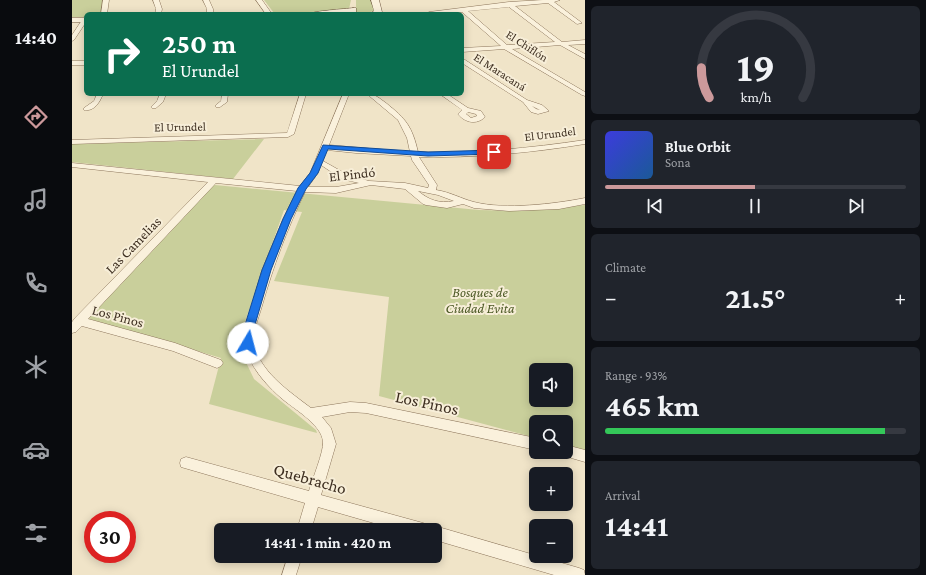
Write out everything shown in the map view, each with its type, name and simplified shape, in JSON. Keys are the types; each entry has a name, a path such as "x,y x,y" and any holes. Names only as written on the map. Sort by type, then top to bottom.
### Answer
{"main road":[{"path":"354,0 355,12"},
{"path":"375,0 376,12"},
{"path":"72,19 84,19"}],"street":[{"path":"104,12 106,0"},
{"path":"156,0 159,8 158,12"},
{"path":"206,0 210,12"},
{"path":"259,0 268,12"},
{"path":"504,0 560,44 585,57"},
{"path":"446,12 557,0"},
{"path":"549,1 577,21 585,18"},
{"name":"El Chiflón","path":"463,10 505,47 585,96"},
{"path":"72,39 84,21"},
{"path":"464,50 585,42"},
{"name":"El Maracaná","path":"464,61 525,102"},
{"path":"72,63 84,63"},
{"path":"86,109 97,102 99,96"},
{"path":"154,107 160,102 162,96"},
{"path":"218,106 224,102 225,96"},
{"name":"El Urundel","path":"72,142 288,136 290,134 302,96"},
{"path":"306,523 330,444 329,437 322,424 273,382 259,366 251,353 248,343 249,328 267,270 287,219 302,188 311,177 319,162 345,96"},
{"path":"372,96 401,119 411,138 416,153 416,160 433,186 432,191"},
{"path":"446,96 466,110"},
{"name":"El Urundel","path":"326,147 416,153 507,151 585,142"},
{"path":"319,162 346,177 372,183"},
{"name":"El Pindó","path":"72,165 302,188 336,190 372,183 405,186 432,191 481,206 519,208 559,206 585,201"},
{"name":"Las Camelias","path":"76,325 214,180"},
{"path":"405,186 415,192 426,202 447,205 464,201"},
{"name":"Los Pinos","path":"76,325 175,347 216,363"},
{"name":"Los Pinos","path":"311,413 350,407 366,408 529,443"},
{"path":"573,453 585,456"},
{"name":"Quebracho","path":"186,463 399,523"},
{"path":"442,535 579,575"},
{"path":"289,575 293,563"}],"green space":[{"path":"72,0 104,0 103,12 84,12 84,17 72,17"},
{"path":"264,0 351,0 349,9 342,11 273,12"},
{"path":"356,0 373,0 374,11 356,12"},
{"path":"264,139 233,179 72,162 72,144"},
{"name":"Bosques de Ciudad Evita","path":"215,185 479,210 520,211 585,205 585,451 573,448 573,415 529,415 529,436 379,396 389,297 274,281 302,212 284,210 245,322 241,352 254,379 316,430 317,433 209,404 221,358 89,319 91,315 212,186"}],"route":[{"path":"248,343 249,328 267,270 287,219 302,188 314,173 326,147 428,154 494,152"}]}
